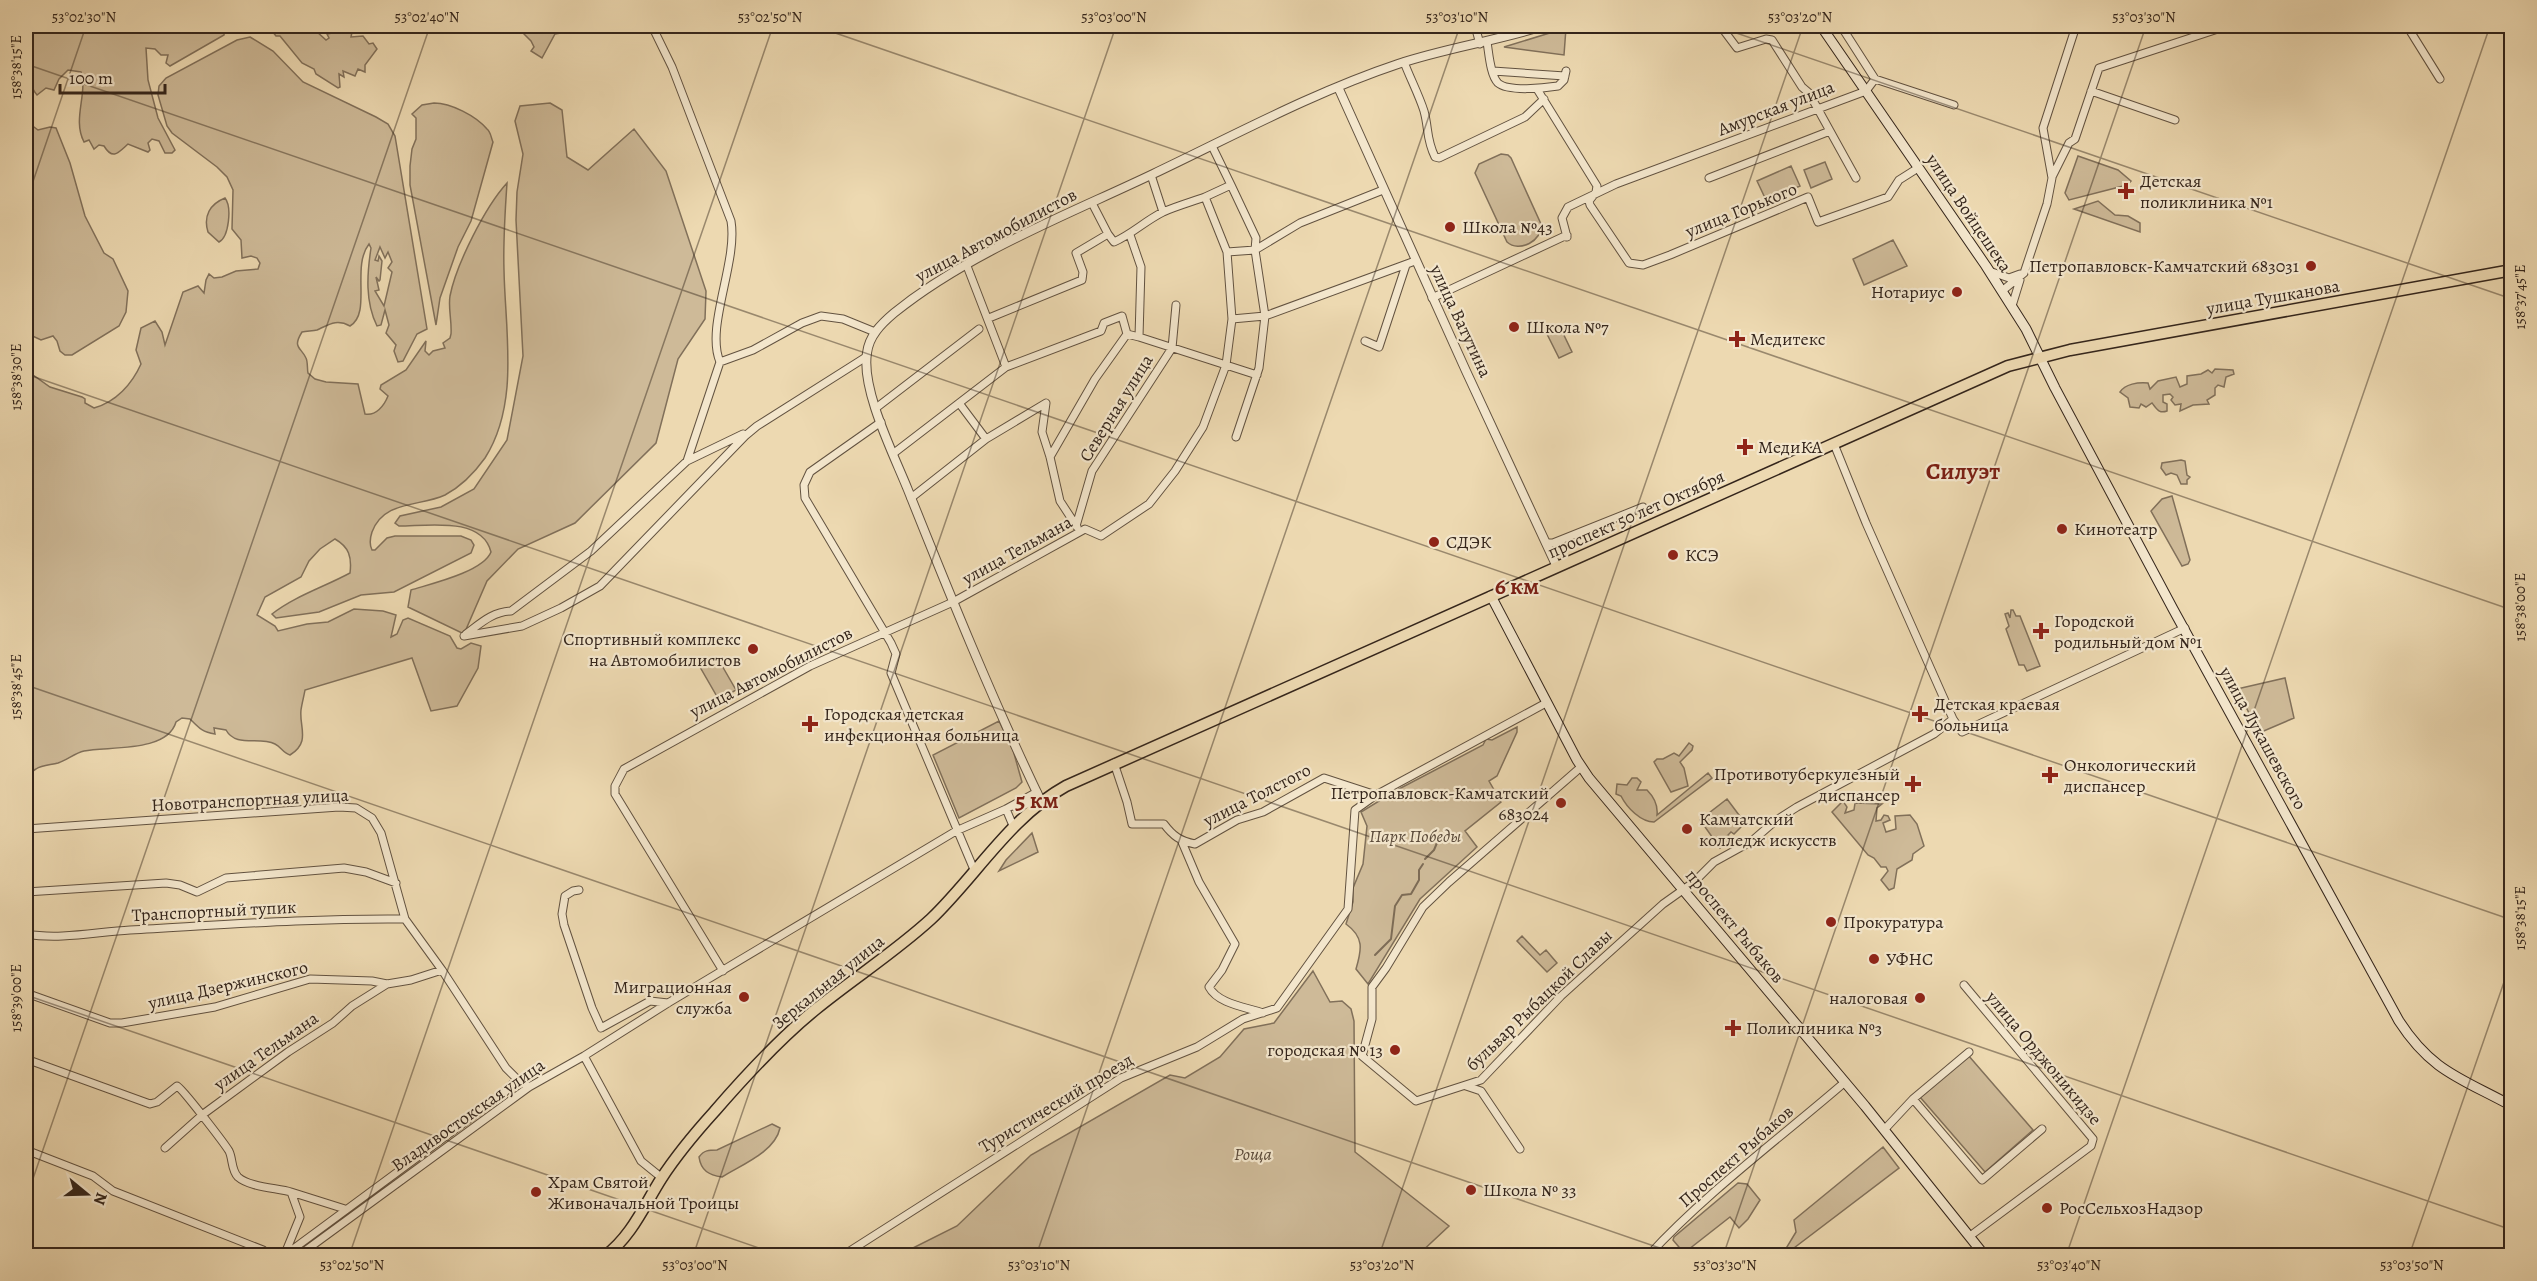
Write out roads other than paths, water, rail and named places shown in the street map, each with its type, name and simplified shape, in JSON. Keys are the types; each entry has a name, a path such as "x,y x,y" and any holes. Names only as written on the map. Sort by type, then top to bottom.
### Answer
{"main road":[{"name":"улица Войцешека","path":"1821,26 1989,271 2012,306 2040,357"},
{"name":"улица Тушканова","path":"2040,357 2511,270"},
{"name":"проспект 50 лет Октября","path":"1039,796 1066,786 2008,366 2040,357"},
{"name":"улица Лукашевского","path":"2040,357 2405,1031 2434,1064 2511,1104"},
{"name":"проспект Рыбаков","path":"1491,596 1581,767 1845,1082 1985,1256"},
{"name":"Зеркальная улица","path":"605,1256 624,1238 662,1178 715,1111 788,1033 826,1000 917,931 975,872 1039,796"}],"street":[{"path":"652,26 672,67 731,221 734,242 719,314 716,353 720,362 687,461"},
{"path":"1475,26 1497,82 1503,86 1537,89 1558,86 1565,73 1493,71"},
{"name":"улица Автомобилистов","path":"1039,796 953,602 876,408 867,377 866,357 869,343 875,332 906,304 967,266 1092,203 1338,87 1404,63 1544,26"},
{"path":"1841,26 1875,79 1954,105"},
{"path":"2052,178 2043,128 2076,26"},
{"path":"2012,306 2014,292 2026,268 2047,204 2052,178 2069,143 2075,139 2099,68 2227,26"},
{"path":"2407,26 2440,79"},
{"path":"1722,28 1737,48 1766,39 1772,40 1817,108 1856,178"},
{"path":"1404,63 1423,108 1427,125 1427,141 1435,157 1439,158 1524,117 1544,99"},
{"path":"1866,90 1875,79"},
{"name":"улица Ватутина","path":"1338,87 1432,298 1557,567"},
{"name":"улица Горького","path":"1537,89 1595,182 1597,188 1589,201 1590,205 1629,263 1644,265 1808,197 1818,222 1888,197 1899,180 1918,168"},
{"name":"Амурская улица","path":"1595,194 1866,90"},
{"path":"2091,91 2175,120"},
{"path":"1709,178 1830,131"},
{"path":"1212,146 1256,238 1255,250 1265,316 1257,375 1236,437"},
{"path":"1151,175 1163,212"},
{"path":"1092,203 1114,242 1130,235 1135,228 1163,212 1231,185"},
{"path":"1227,252 1255,250 1300,224 1383,190"},
{"path":"1432,298 1567,236 1562,218 1564,210 1595,194"},
{"name":"улица Тельмана","path":"953,602 1085,529 1101,536 1149,504 1203,427 1226,365 1232,319 1227,252 1205,197"},
{"path":"989,318 1082,279 1083,272 1076,253 1108,234"},
{"path":"1130,235 1141,267 1139,337"},
{"path":"1232,319 1265,316 1416,261"},
{"path":"967,266 1006,367"},
{"path":"1365,341 1379,347 1406,266"},
{"path":"1989,271 2009,278 2026,268"},
{"path":"2002,291 2021,277"},
{"name":"Северная улица","path":"1077,526 1092,471 1172,348 1176,305"},
{"path":"720,362 753,351 802,323 821,316 843,319 875,332"},
{"path":"894,453 1006,367 1101,331 1104,323 1122,316 1126,334 1095,379 1050,457"},
{"path":"876,408 979,328"},
{"path":"1126,334 1257,375"},
{"path":"757,426 600,586 522,626 464,636 489,616 511,611 591,551 687,461 757,426 866,357"},
{"path":"959,403 986,439"},
{"path":"911,498 986,439 1046,403 1042,432 1060,501 1077,526 1085,529"},
{"path":"881,422 810,472 804,486 805,498 886,633 896,654 891,673 975,872"},
{"path":"1834,444 1866,523 1953,718 1962,732 2185,628"},
{"path":"1546,543 1553,543 1610,522 1643,507"},
{"name":"улица Автомобилистов","path":"723,971 615,794 615,786 624,769 810,666 953,602"},
{"path":"1376,795 1546,703"},
{"name":"бульвар Рыбацкой Славы","path":"1581,767 1423,907 1386,969 1372,987 1372,1019 1362,1056 1416,1101 1481,1080 1545,1012 1663,904 1714,862 1754,839 1786,813 1929,737 1953,718"},
{"path":"1114,764 1132,824 1164,824 1173,836 1182,842 1199,882 1235,944 1222,970 1209,987 1212,993 1223,1000 1263,1013"},
{"name":"улица Толстого","path":"1182,842 1195,844 1237,820 1263,812 1324,778 1376,795"},
{"name":"Туристический проезд","path":"842,1256 1122,1078 1197,1047 1243,1020 1277,1008 1348,909 1355,810 1376,795"},
{"name":"Владивостокская улица","path":"298,1256 529,1087 956,831 1039,796"},
{"name":"Новотранспортная улица","path":"26,829 351,806 365,811 376,823 381,833 405,919 442,970 506,1068 529,1087"},
{"path":"1006,809 1014,828"},
{"path":"26,892 166,884 180,885 197,892 226,878 344,868 366,872 396,884"},
{"path":"579,890 565,896 562,914 592,1008 601,1028 650,1001 668,1003"},
{"name":"Транспортный тупик","path":"26,934 57,937 83,933 225,923 405,919"},
{"name":"улица Дзержинского","path":"26,993 118,1024 215,1007 310,979 372,981 387,984 411,980 442,970"},
{"name":"улица Тельмана","path":"165,1148 202,1115 288,1052 333,1023 352,1006 387,984"},
{"name":"улица Орджоникидзе","path":"1964,985 2092,1139 2091,1146 1970,1236"},
{"path":"1884,1130 1913,1099 1969,1052"},
{"path":"584,1056 641,1161 662,1178"},
{"path":"26,1059 150,1104 157,1102 177,1086 182,1088 189,1101 230,1152 233,1171 239,1178 345,1209"},
{"path":"284,1256 464,1120 504,1094 517,1079"},
{"name":"Проспект Рыбаков","path":"1648,1256 1741,1169 1845,1082"},
{"path":"1466,1086 1481,1091 1520,1149"},
{"path":"1913,1099 1982,1180 2043,1129"},
{"path":"26,1150 93,1176 113,1191 263,1250 270,1256"},
{"path":"284,1256 300,1217 291,1192"}],"waterway":[{"path":"1425,859 1434,850 1439,838"},
{"path":"1375,955 1391,939 1395,906 1402,895 1411,894 1419,880 1419,870 1423,864"}],"place":[{"name":"Детская поликлиника №1","path":"2126,191"},
{"name":"Школа №43","path":"1450,227"},
{"name":"Петропавловск-Камчатский 683031","path":"2311,266"},
{"name":"Нотариус","path":"1957,292"},
{"name":"Школа №7","path":"1514,327"},
{"name":"Медитекс","path":"1737,339"},
{"name":"МедиКА","path":"1745,447"},
{"name":"Кинотеатр","path":"2062,529"},
{"name":"СДЭК","path":"1434,542"},
{"name":"КСЭ","path":"1673,555"},
{"name":"Городской родильный дом №1","path":"2041,631"},
{"name":"Спортивный комплекс на Автомобилистов","path":"753,649"},
{"name":"Детская краевая больница","path":"1920,714"},
{"name":"Городская детская инфекционная больница","path":"810,724"},
{"name":"Онкологический диспансер","path":"2050,775"},
{"name":"Противотуберкулезный диспансер","path":"1913,784"},
{"name":"Петропавловск-Камчатский 683024","path":"1561,803"},
{"name":"Камчатский колледж искусств","path":"1687,829"},
{"name":"Прокуратура","path":"1831,922"},
{"name":"УФНС","path":"1874,959"},
{"name":"Миграционная служба","path":"744,997"},
{"name":"налоговая","path":"1920,998"},
{"name":"Поликлиника №3","path":"1733,1028"},
{"name":"городская № 13","path":"1395,1050"},
{"name":"Школа № 33","path":"1471,1190"},
{"name":"Храм Святой Живоначальной Троицы","path":"536,1192"},
{"name":"РосСельхозНадзор","path":"2047,1208"}],"district":[{"name":"Силуэт","path":"1963,471"},
{"name":"6 км","path":"1517,586"},
{"name":"5 км","path":"1037,800"}],"park label":[{"name":"Парк Победы","path":"1415,836"},
{"name":"Роща","path":"1253,1154"}]}
